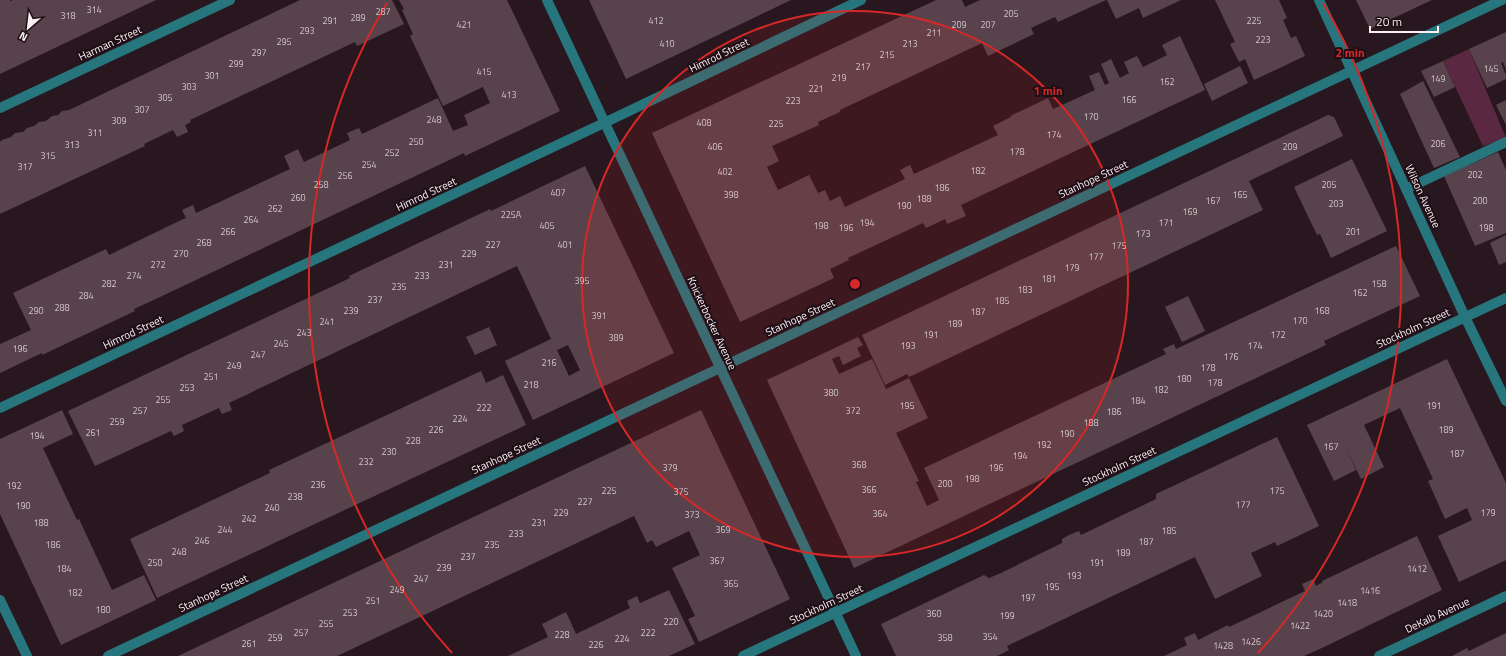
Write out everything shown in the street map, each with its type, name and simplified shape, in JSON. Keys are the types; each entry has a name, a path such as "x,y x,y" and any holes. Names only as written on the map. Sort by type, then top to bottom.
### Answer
{"street":[{"name":"Harman Street","path":"0,108 230,0"},
{"name":"Knickerbocker Avenue","path":"547,0 856,656"},
{"name":"Himrod Street","path":"0,408 861,0"},
{"name":"Wilson Avenue","path":"1319,0 1465,317 1506,401"},
{"name":"Stanhope Street","path":"108,656 1502,0"},
{"path":"1406,189 1506,142"},
{"name":"Stockholm Street","path":"743,656 1506,298"},
{"name":"DeKalb Avenue","path":"1379,656 1506,596"},
{"path":"0,600 26,656"}],"shaded area":[{"path":"1469,49 1506,138 1483,146 1443,61"}],"building":[{"path":"0,0 10,1 156,0 0,74"},
{"path":"300,0 392,0 404,24 357,46 355,42 190,120 191,122 185,125 188,132 177,137 173,130 144,144 145,146 0,214 0,142 2,140 11,137 15,133 23,132 27,128 34,126 39,122 46,121 52,116 58,115 62,111 69,110"},
{"path":"399,0 507,0 560,111 465,156 464,153 134,309 135,311 0,373 0,344 31,330 13,293 106,249 109,255 186,218 182,210 193,205 196,213 290,169 284,156 298,149 304,162 350,140 347,133 359,128 362,134 438,98 453,131 468,125 464,115 490,103 483,87 443,106 410,36 413,34"},
{"path":"589,0 791,0 626,79"},
{"path":"936,0 962,0 965,7 980,0 1106,0 1058,22 1055,17 1031,28 1034,34 988,56 982,43 840,110 840,112 818,122 819,125 772,146 779,161 767,167 778,190 809,175 818,193 825,190 830,201 840,196 845,207 905,179 900,170 910,165 914,174 998,135 993,126 1048,98 1053,109 1095,90 1089,76 1099,72 1105,85 1109,83 1101,64 1111,59 1120,78 1129,73 1124,62 1137,56 1143,67 1167,55 1162,45 1180,36 1205,90 961,205 966,216 947,224 945,219 926,228 923,223 848,258 849,260 830,269 834,278 740,322 652,133"},
{"path":"1107,0 1181,0 1143,18 1139,8 1116,19"},
{"path":"1215,0 1279,0 1287,18 1283,20 1291,38 1296,36 1305,56 1254,80 1245,59 1239,62 1230,44 1235,42"},
{"path":"1356,0 1432,0 1370,29"},
{"path":"1506,32 1506,70 1503,62 1501,63 1506,79 1487,88 1469,49"},
{"path":"1443,61 1455,87 1434,97 1421,71"},
{"path":"1240,66 1248,83 1212,101 1204,84"},
{"path":"1423,81 1460,157 1434,168 1400,94"},
{"path":"1506,100 1506,125 1496,105"},
{"path":"1328,115 1334,117 1343,136 1249,181 1263,210 909,377 907,374 885,385 862,335"},
{"path":"1498,152 1506,170 1506,233 1475,246 1444,176"},
{"path":"1352,159 1387,231 1331,258 1320,234 1317,235 1294,187"},
{"path":"585,166 674,353 533,420 505,361 551,339 517,266 229,403 232,410 222,414 219,408 182,425 184,431 174,436 171,431 95,466 68,411 350,278 349,276 490,209 491,211","holes":["568,345 580,370 569,376 557,350"]},
{"path":"1506,235 1506,262 1499,265 1490,243"},
{"path":"1396,246 1420,296 1324,341 1326,345 854,568 767,380 858,337 863,345 857,348 861,356 843,365 839,356 832,359 839,374 872,359 886,389 909,378 928,418 896,433 919,481 916,482 927,506 939,500 924,468 1166,354 1163,349 1174,344 1176,349"},
{"path":"1188,296 1205,331 1182,342 1165,307"},
{"path":"489,327 497,345 475,355 466,337"},
{"path":"1447,359 1506,483 1506,560 1459,582 1438,536 1472,520 1467,508 1445,519 1428,481 1433,479 1400,408 1364,425 1384,467 1361,479 1346,448 1356,470 1334,481 1307,425"},
{"path":"481,371 486,383 503,375 526,425 157,598 130,539 270,473 269,470"},
{"path":"62,410 73,434 43,448 77,520 79,519 112,590 144,575 156,600 61,645 0,514 0,439"},
{"path":"701,410 790,599 699,642 688,619 695,616 672,568 700,555 689,531 656,547 652,540 647,543 634,516 337,656 178,656"},
{"path":"1277,437 1319,526 1277,546 1275,542 1251,553 1262,576 1215,599 1195,557 1007,646 1009,650 997,656 896,656 881,624 984,575 989,578 1001,573 1062,543 1062,539 1069,535 1079,531 1081,535 1156,499 1156,494"},
{"path":"1417,536 1442,590 1324,647 1304,656 1164,656 1187,645 1184,638 1195,633 1198,640 1228,625 1229,627 1305,591 1302,584 1313,579 1316,586 1323,582 1322,581"},
{"path":"669,590 695,644 669,656 508,656 548,637 542,624 566,612 576,634 630,608 627,601 637,596 640,603"},
{"path":"1506,633 1506,656 1452,656 1467,648 1469,651"}]}
